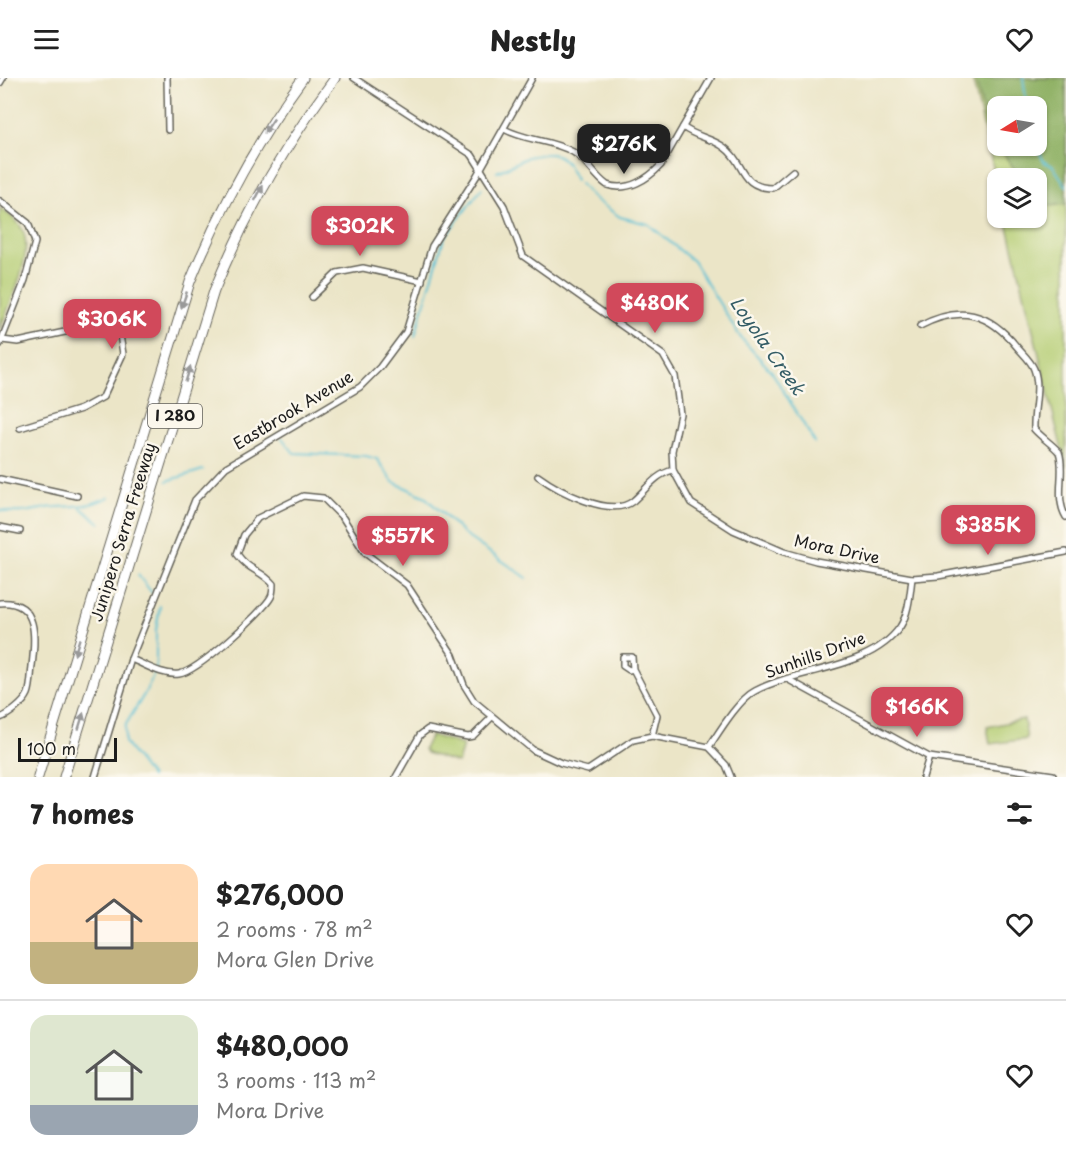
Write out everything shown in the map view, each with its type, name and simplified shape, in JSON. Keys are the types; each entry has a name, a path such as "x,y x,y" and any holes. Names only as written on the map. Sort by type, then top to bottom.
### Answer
{"highway":[{"name":"Junipero Serra Freeway","path":"38,777 190,282 219,214 244,167 303,78"},
{"name":"Junipero Serra Freeway","path":"64,777 214,291 233,244 265,181 334,78"}],"street":[{"path":"0,83 3,78"},
{"path":"167,78 168,130"},
{"path":"355,78 445,135 472,155 504,206 523,256 663,355 675,376 680,414 672,451 673,470 659,474 631,503 619,507 592,503 551,486 537,476"},
{"name":"Eastbrook Avenue","path":"95,777 131,659 195,500 226,467 360,387 375,372 406,332 432,246 504,129 532,78"},
{"path":"504,129 528,140 569,150 581,158 600,180 616,188 631,185 651,176 668,157 711,78"},
{"path":"683,127 726,148 743,174 754,184 773,188 793,171"},
{"path":"0,201 28,223 35,242 25,280 1,342 18,342 107,323 117,330 123,344 122,361 103,397 81,409 20,428"},
{"path":"312,297 337,273 363,268 422,281"},
{"path":"920,326 949,314 984,316 999,327 1034,368 1037,392 1033,413 1034,429 1059,452 1064,464 1060,507 1066,517"},
{"name":"Mora Drive","path":"673,470 691,503 733,530 758,542 816,561 912,578 938,576 1066,552"},
{"path":"0,479 77,496"},
{"path":"131,659 164,673 181,674 197,666 236,633 272,596 273,584 265,575 247,568 237,554 244,535 258,518 280,506 303,496 323,498 344,518 365,553 407,585 453,655 464,685 474,701 491,718 532,750 561,763 588,770 633,740 652,736 709,747 726,765 731,777"},
{"path":"0,527 20,531"},
{"name":"Sunhills Drive","path":"709,747 727,721 753,691 868,653 886,639 900,627 907,611 912,578"},
{"path":"0,603 9,603 19,607 35,628 28,694 8,715 0,718"},
{"path":"633,669 657,715 652,736"},
{"path":"789,680 929,758 1053,775"},
{"path":"396,777 420,735 428,729 468,737 473,736 491,718"},
{"path":"923,777 929,758"},
{"path":"588,770 591,777"}],"green space":[{"path":"972,78 1066,78 1066,467 1008,228 1047,228 1047,168 993,168 990,156 1047,156 1047,96 987,96 987,142"},
{"path":"975,78 1066,78 1066,204 1047,205 1047,168 1014,168 1005,156 1047,156 1047,96 987,96 987,126"},
{"path":"0,208 19,224 26,241 19,280 0,330"},
{"path":"1024,719 1027,739 990,744 987,727"},
{"path":"431,735 463,745 458,763 426,753 424,749"}],"waterway":[{"path":"1023,78 1026,96"},
{"name":"Loyola Creek","path":"527,157 546,154 558,156 567,164 576,180"},
{"path":"1041,156 1044,162 1053,166 1066,186"},
{"name":"Loyola Creek","path":"497,172 526,158"},
{"name":"Loyola Creek","path":"580,184 593,198 620,217 648,224 693,261 741,338 772,372 815,443"},
{"name":"Loyola Creek","path":"415,336 444,238 482,188"},
{"path":"282,438 294,453 366,456 377,459 393,482 424,496 466,536 527,578"},
{"name":"Loyola Creek","path":"167,481 203,470"},
{"name":"Loyola Creek","path":"0,510 22,512 83,505 109,497"},
{"path":"81,508 100,523"},
{"path":"138,575 152,593"},
{"path":"151,777 125,743 125,726 148,688 156,667 156,630 160,606"}]}
